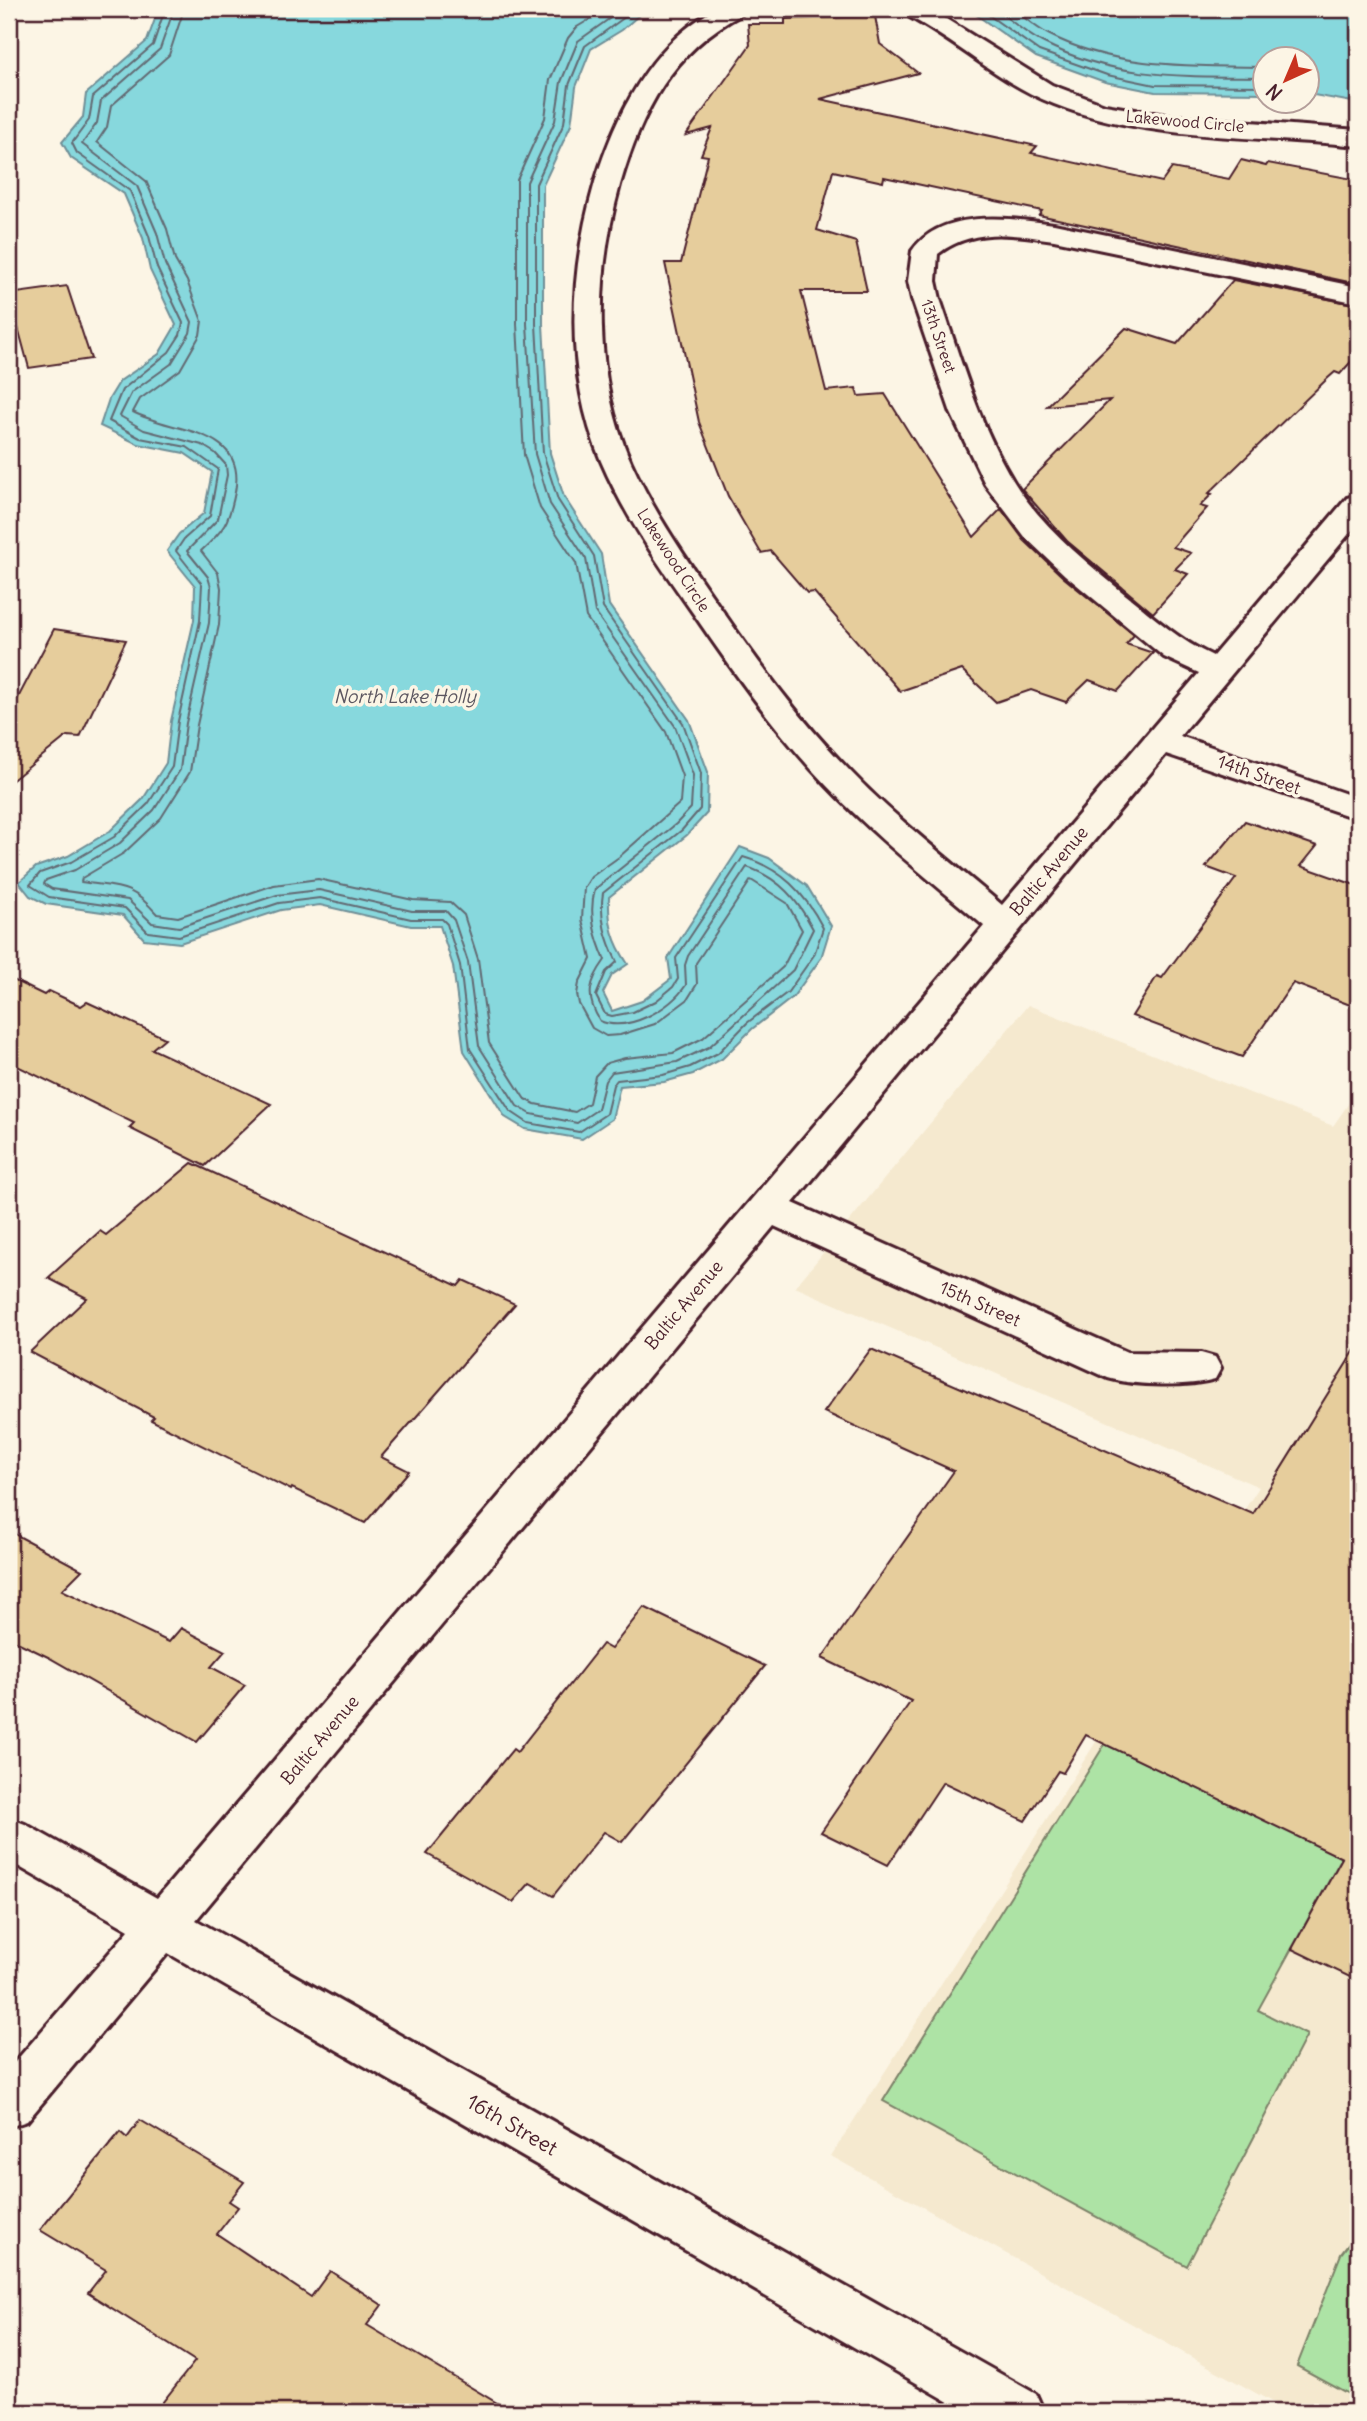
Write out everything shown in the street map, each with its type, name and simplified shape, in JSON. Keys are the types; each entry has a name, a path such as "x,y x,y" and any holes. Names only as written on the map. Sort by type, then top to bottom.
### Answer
{"street":[{"name":"Lakewood Circle","path":"734,9 696,31 671,54 644,93 616,156 600,208 587,281 589,359 601,419 614,456 645,519 721,632 804,741 864,804 1004,925"},
{"name":"Lakewood Circle","path":"912,9 966,40 1031,85 1099,111 1186,125 1276,128 1358,138"},
{"name":"13th Street","path":"1219,670 1175,650 1076,569 1037,531 1000,484 965,413 926,299 922,281 925,251 954,232 979,227 1007,226 1054,232 1358,295"},
{"name":"Baltic Avenue","path":"9,2105 163,1927 1358,504"},
{"name":"14th Street","path":"1159,740 1358,809"},
{"name":"15th Street","path":"767,1207 1122,1367 1201,1368"},
{"name":"16th Street","path":"9,1838 1017,2412"}],"shaded area":[{"path":"1028,1005 1333,1126 1358,1090 1358,2412 1290,2412 831,2156 1259,1487 795,1287"}],"green space":[{"path":"1105,1744 1342,1857 1258,2010 1307,2035 1187,2266 883,2101"},
{"path":"1358,2232 1358,2399 1297,2366 1341,2254"}],"water":[{"name":"North Lake Holly","path":"646,9 622,30 591,49 576,87 571,125 543,185 543,324 550,453 564,497 601,554 609,605 689,720 708,772 707,813 687,835 609,897 612,932 628,964 612,975 603,993 612,1011 642,1001 671,979 668,958 740,847 769,858 807,886 831,926 821,958 793,997 752,1029 722,1059 693,1074 664,1082 620,1086 612,1119 582,1139 525,1129 505,1117 464,1051 453,966 440,926 411,926 320,905 281,910 180,943 144,939 123,915 46,904 30,896 19,882 36,867 68,856 110,831 143,799 166,763 171,721 194,620 195,586 167,551 179,534 204,513 212,472 184,453 138,444 100,426 109,399 120,381 159,354 176,325 150,270 143,238 124,194 71,158 62,142 83,117 86,94 147,41 158,11"},
{"path":"968,9 1358,9 1358,103 1322,97 1322,46 1252,46 1252,93 1155,92 1105,82 1036,57"}],"building":[{"path":"875,16 880,44 918,73 820,99 1037,146 1031,153 1162,182 1172,168 1229,179 1241,160 1358,180 1358,284 1039,215 1042,211 884,177 883,182 833,171 817,230 856,242 867,291 801,291 826,391 856,388 858,396 885,394 974,537 1001,509 1024,540 1063,577 1134,635 1126,644 1153,653 1118,691 1089,680 1066,702 1031,690 996,702 962,670 900,691 814,592 807,593 771,551 761,553 728,496 699,422 665,263 681,263 708,156 701,155 712,128 686,135 750,45 748,24 785,24 785,19"},
{"path":"1233,280 1358,305 1358,354 1340,374 1335,372 1327,379 1209,493 1212,494 1200,506 1207,508 1173,547 1191,553 1175,569 1188,574 1153,613 1067,541 1022,489 1110,400 1047,406 1126,328 1177,344"},
{"path":"67,286 91,359 29,368 9,294"},
{"path":"54,629 126,640 80,737 67,736 9,783 9,715"},
{"path":"1245,821 1317,846 1301,866 1358,886 1358,1008 1293,983 1242,1057 1132,1016 1157,976 1162,978 1236,878 1206,867"},
{"path":"9,978 44,995 49,991 81,1006 87,1002 165,1038 152,1049 271,1104 205,1166 129,1128 134,1123 9,1062"},
{"path":"192,1163 458,1286 463,1280 515,1304 381,1457 409,1471 365,1523 292,1488 291,1490 151,1420 154,1417 30,1352 87,1298 48,1278 100,1231 106,1235"},
{"path":"1358,1345 1358,1981 1292,1949 1342,1858 1086,1735 1063,1773 1058,1771 1025,1821 943,1782 888,1865 821,1832 911,1701 822,1658 954,1471 824,1412 871,1349 1253,1514"},
{"path":"9,1531 82,1570 62,1590 169,1642 181,1628 225,1651 211,1667 245,1685 197,1742 48,1657 11,1639 9,1641"},
{"path":"644,1607 765,1666 622,1842 604,1832 553,1896 530,1883 513,1902 427,1854 513,1749 517,1752 602,1644 611,1649"},
{"path":"140,2120 244,2182 229,2201 238,2207 217,2234 311,2297 330,2271 382,2305 367,2325 512,2412 155,2412 195,2361 88,2293 106,2270 40,2230 120,2132 127,2138"}]}
